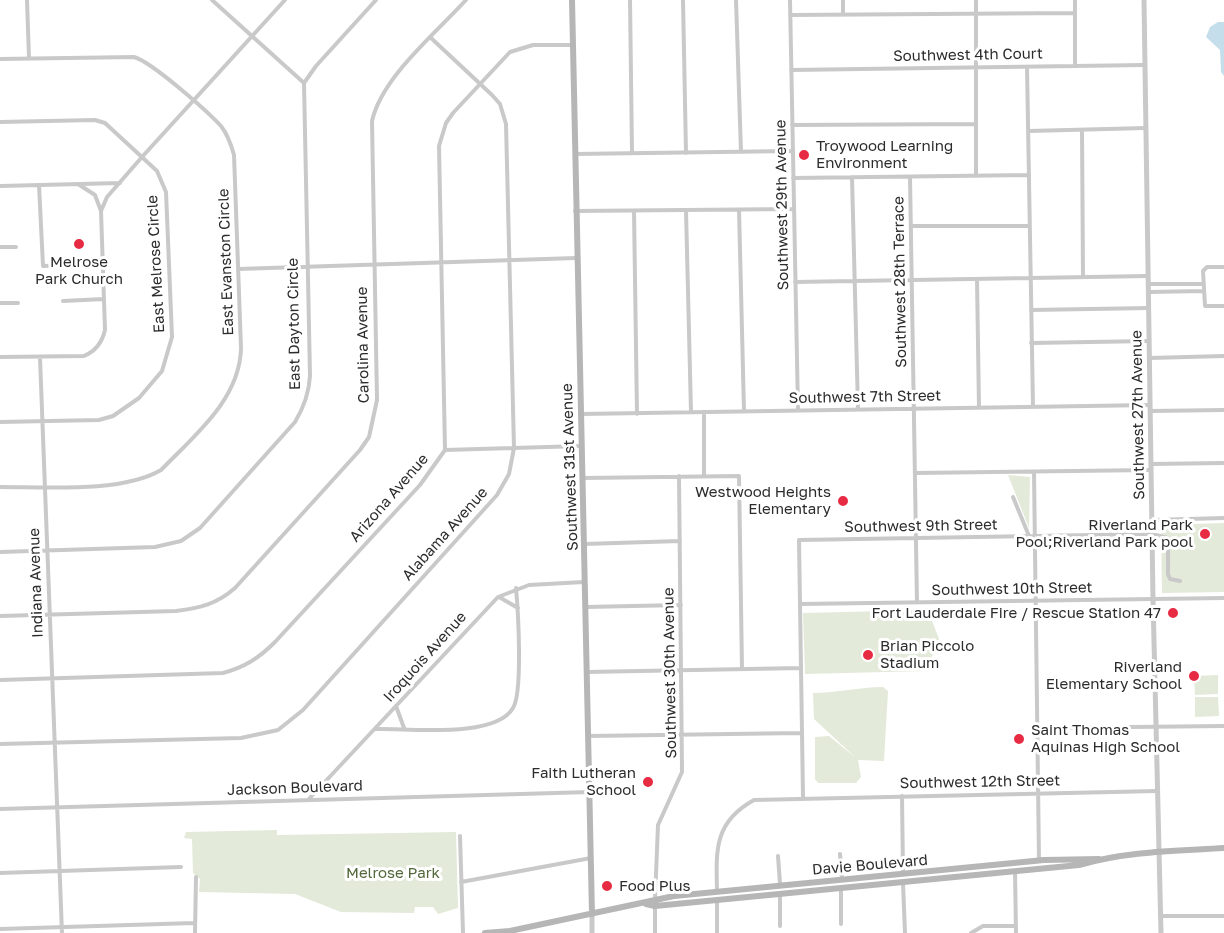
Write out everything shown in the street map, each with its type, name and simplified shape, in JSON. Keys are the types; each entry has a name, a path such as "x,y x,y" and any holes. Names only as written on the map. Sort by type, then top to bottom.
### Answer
{"main road":[{"name":"Southwest 31st Avenue","path":"572,0 592,914"},
{"name":"Davie Boulevard","path":"646,904 655,906 717,898 903,883 1079,865 1099,859 1158,852 1224,848"},
{"name":"Davie Boulevard","path":"485,933 509,932 646,904 655,899 717,891 1079,857 1099,859"},
{"path":"1015,872 1034,867 1039,861"},
{"path":"841,887 846,882 865,877"},
{"path":"687,902 713,896 717,891"}],"street":[{"path":"27,0 29,58"},
{"path":"212,0 304,84 316,66 376,0"},
{"path":"101,211 107,197 285,0"},
{"name":"Carolina Avenue","path":"0,615 195,609 217,602 235,588 369,436 377,400 372,121 376,104 386,85 466,0"},
{"path":"630,0 632,153"},
{"path":"683,0 686,153"},
{"path":"736,0 741,152"},
{"name":"Southwest 29th Avenue","path":"790,0 798,410"},
{"path":"843,0 843,15"},
{"path":"976,0 976,67 974,74 976,176"},
{"path":"1075,0 1075,66"},
{"name":"Southwest 27th Avenue","path":"1144,0 1153,599 1161,933"},
{"path":"790,15 1074,13"},
{"name":"Alabama Avenue","path":"0,744 241,738 267,734 285,726 497,495 509,474 514,448 506,124 500,104 431,38"},
{"name":"Arizona Avenue","path":"0,680 223,673 253,662 275,642 420,485 445,450 441,262 440,146 442,134 453,113 502,59 520,48 573,45"},
{"name":"East Evanston Circle","path":"0,59 134,57 152,65 220,125 230,139 234,155 241,358 237,379 225,401 161,470 152,475 126,484 0,487"},
{"name":"Southwest 4th Court","path":"791,70 1145,65"},
{"path":"1027,67 1033,406"},
{"name":"East Dayton Circle","path":"0,552 155,547 181,541 200,528 295,422 309,393 310,376 304,84"},
{"name":"East Melrose Circle","path":"0,122 95,120 105,123 157,171 166,192 172,337 170,353 162,371 139,398 126,409 99,420 43,423 0,422"},
{"path":"792,125 975,124"},
{"path":"1029,131 1146,128"},
{"path":"1082,130 1083,277"},
{"path":"575,154 792,151"},
{"path":"793,178 1029,175"},
{"path":"852,177 858,409"},
{"name":"Southwest 28th Terrace","path":"910,177 917,602"},
{"path":"0,186 120,183"},
{"path":"0,357 84,356 92,352 103,339 105,330 101,211 95,195 78,184"},
{"path":"39,185 43,266 103,264"},
{"path":"575,211 793,209"},
{"path":"739,210 744,411"},
{"path":"634,211 637,414"},
{"path":"686,211 691,412"},
{"path":"911,226 1029,226"},
{"path":"0,247 16,247"},
{"path":"238,269 576,258"},
{"path":"1224,267 1207,267 1203,271 1202,284 1205,306 1224,306"},
{"path":"795,282 1148,276"},
{"path":"977,279 979,408"},
{"path":"1148,284 1202,284"},
{"path":"1149,292 1203,291"},
{"path":"63,301 104,299"},
{"path":"0,303 18,303"},
{"path":"1031,310 1149,308"},
{"path":"1031,343 1149,341"},
{"path":"1149,357 1224,356"},
{"name":"Indiana Avenue","path":"40,358 62,930"},
{"name":"Southwest 7th Street","path":"580,414 1033,406 1224,410"},
{"path":"704,412 704,476"},
{"path":"445,450 581,446"},
{"path":"915,473 1034,472 1224,463"},
{"path":"1034,472 1039,861"},
{"name":"Southwest 30th Avenue","path":"655,899 658,825 682,772 679,476"},
{"path":"582,478 739,476 742,669"},
{"path":"1013,497 1029,536"},
{"path":"1152,520 1224,518"},
{"path":"1152,534 1168,538 1168,574 1170,579 1180,581"},
{"name":"Southwest 9th Street","path":"800,604 799,540 1152,534"},
{"path":"584,544 680,541"},
{"name":"Iroquois Avenue","path":"308,800 498,597 516,588 529,585 585,582"},
{"path":"375,729 477,728 501,721 507,716 517,699 518,608 516,588"},
{"path":"498,597 518,608"},
{"name":"Southwest 10th Street","path":"800,604 1224,598"},
{"path":"800,604 803,797"},
{"path":"585,607 681,605"},
{"path":"586,672 801,668"},
{"path":"396,706 404,728"},
{"path":"1038,728 1224,726"},
{"path":"588,736 801,733"},
{"name":"Southwest 12th Street","path":"717,891 716,854 719,838 727,821 739,808 754,800 803,797 1157,791"},
{"name":"Jackson Boulevard","path":"0,809 590,792"},
{"path":"902,796 903,874"},
{"path":"460,836 463,933"},
{"path":"840,854 842,879"},
{"path":"778,856 780,884"},
{"path":"461,882 592,858"},
{"path":"0,873 181,867"},
{"path":"1015,872 1016,933"},
{"path":"195,933 196,877"},
{"path":"903,883 905,933"},
{"path":"841,887 841,924"},
{"path":"780,893 780,926"},
{"path":"717,898 717,933"},
{"path":"655,906 655,933"},
{"name":"Southwest 31st Avenue","path":"592,914 592,933"},
{"path":"1161,916 1224,916"},
{"path":"0,929 62,930 194,923"},
{"path":"971,933 983,926 1016,926"}],"green space":[{"path":"1008,475 1030,477 1029,528"},
{"path":"1224,523 1224,592 1162,593 1161,525"},
{"name":"Brian Piccolo Stadium","path":"928,610 939,639 926,671 805,674 803,613"},
{"path":"1218,675 1218,694 1195,695 1194,676"},
{"path":"883,687 888,691 884,761 858,760 861,777 856,783 818,783 815,779 815,737 829,736 856,758 814,719 813,693"},
{"path":"1195,697 1218,697 1219,716 1195,717"},
{"name":"Melrose Park","path":"277,830 277,835 456,832 458,908 438,914 433,907 415,907 414,913 341,912 295,894 199,892 200,879 193,873 192,839 184,838 186,832"}],"water":[{"path":"1218,22 1224,22 1224,76 1221,72 1220,50 1206,37 1210,27"}],"place":[{"name":"Troywood Learning Environment","path":"804,155"},
{"name":"Melrose Park Church","path":"79,244"},
{"name":"Westwood Heights Elementary","path":"843,501"},
{"name":"Riverland Park Pool;Riverland Park pool","path":"1205,534"},
{"name":"Fort Lauderdale Fire / Rescue Station 47","path":"1173,613"},
{"name":"Brian Piccolo Stadium","path":"868,655"},
{"name":"Riverland Elementary School","path":"1194,676"},
{"name":"Saint Thomas Aquinas High School","path":"1019,739"},
{"name":"Faith Lutheran School","path":"648,782"},
{"name":"Food Plus","path":"607,886"}]}
